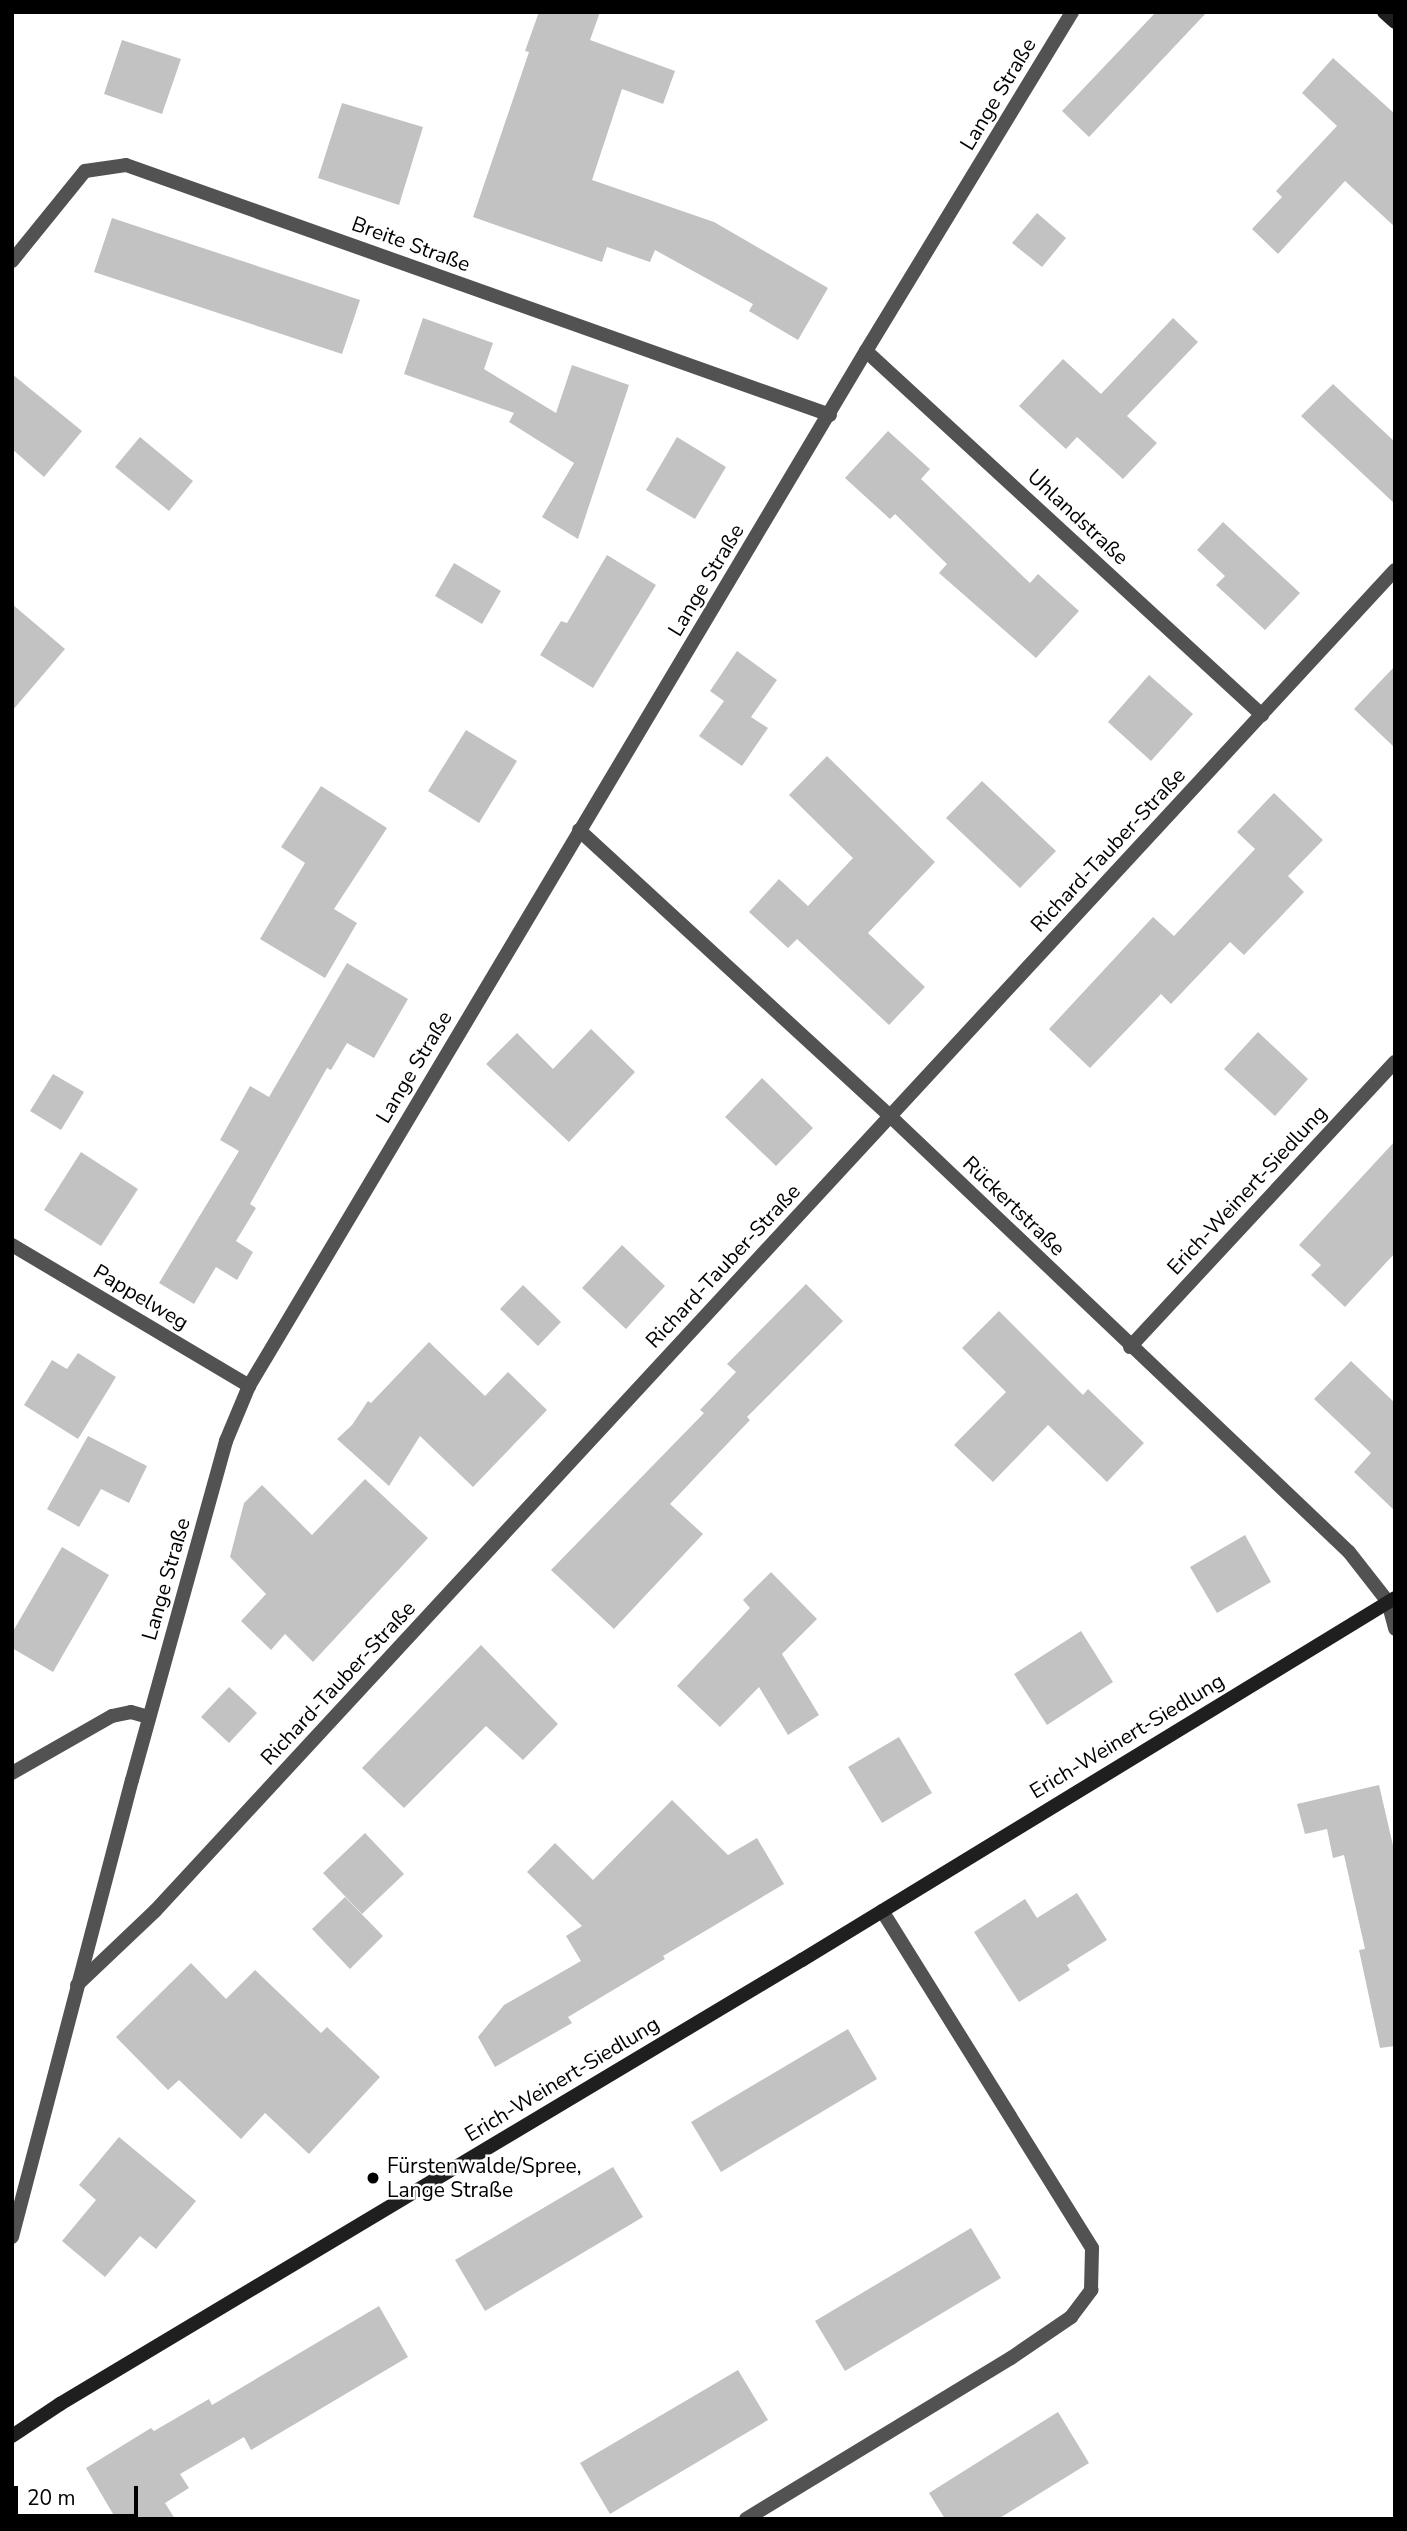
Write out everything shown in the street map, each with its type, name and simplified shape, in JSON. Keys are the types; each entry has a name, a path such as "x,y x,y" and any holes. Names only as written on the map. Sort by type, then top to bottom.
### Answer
{"street":[{"name":"Lange Straße","path":"12,2237 149,1717 226,1441 249,1386 579,830 1072,12"},
{"path":"1384,12 1395,22"},
{"name":"Breite Straße","path":"12,261 85,172 126,165 830,415"},
{"name":"Uhlandstraße","path":"866,351 1262,715"},
{"name":"Richard-Tauber-Straße","path":"76,1986 155,1911 1395,570"},
{"name":"Rückertstraße","path":"579,830 890,1116 1349,1552 1392,1600 1395,1629"},
{"name":"Erich-Weinert-Siedlung","path":"1130,1346 1395,1062"},
{"name":"Pappelweg","path":"12,1245 249,1386"},
{"name":"Erich-Weinert-Siedlung","path":"12,2436 71,2397 882,1911 1392,1600"},
{"path":"12,1773 111,1716 131,1712 149,1717"},
{"path":"746,2519 1011,2358 1070,2317 1091,2290 1092,2248 882,1911"}],"building":[{"path":"539,12 600,12 590,40 675,71 663,104 622,89 592,180 714,222 828,288 798,340 749,311 753,304 655,250 650,262 607,247 602,262 473,217 529,52 525,51"},
{"path":"1156,12 1207,12 1089,137 1062,111"},
{"path":"122,40 181,59 162,114 104,94"},
{"path":"1333,58 1395,114 1395,227 1345,181 1278,254 1252,229 1282,197 1276,191 1337,126 1302,93"},
{"path":"342,103 423,127 399,205 318,178"},
{"path":"1037,213 1066,238 1042,267 1012,243"},
{"path":"112,218 360,300 342,354 94,272"},
{"path":"423,318 493,343 484,369 556,413 572,365 629,385 578,539 542,517 574,463 509,422 514,413 404,374"},
{"path":"1173,318 1198,342 1127,416 1157,443 1123,479 1077,437 1066,449 1019,406 1063,359 1101,394"},
{"path":"12,374 82,431 44,477 12,449"},
{"path":"1333,384 1395,442 1395,504 1301,416"},
{"path":"888,431 930,469 921,479 1030,583 1038,574 1079,611 1036,658 939,573 947,564 895,514 890,519 845,478"},
{"path":"140,437 193,481 169,511 115,467"},
{"path":"677,437 726,467 695,519 646,490"},
{"path":"1223,522 1300,593 1265,630 1216,585 1225,576 1197,550"},
{"path":"607,555 656,585 593,688 540,655 561,621 567,623"},
{"path":"454,563 501,591 482,624 435,596"},
{"path":"12,604 65,649 12,711"},
{"path":"737,651 777,680 751,717 768,728 742,766 699,736 724,701 710,691"},
{"path":"1395,666 1395,748 1354,709"},
{"path":"1149,675 1193,714 1151,761 1108,722"},
{"path":"466,730 517,761 479,823 428,791"},
{"path":"827,756 935,862 868,933 925,987 889,1025 797,939 788,948 749,912 779,879 808,906 853,858 789,795"},
{"path":"982,781 1056,851 1020,888 946,818"},
{"path":"321,786 387,828 334,909 357,923 325,978 260,939 305,863 281,847"},
{"path":"1274,793 1323,840 1288,876 1304,892 1244,955 1230,942 1171,1004 1161,994 1090,1068 1049,1029 1153,917 1174,936 1255,849 1237,832"},
{"path":"347,963 408,999 374,1058 347,1043 331,1070 327,1068 250,1204 256,1208 236,1241 253,1252 237,1280 216,1267 194,1304 159,1283 239,1151 220,1140 250,1086 269,1097"},
{"path":"591,1029 635,1072 569,1142 486,1064 517,1033 553,1069"},
{"path":"1258,1032 1308,1079 1275,1116 1224,1069"},
{"path":"53,1074 84,1092 61,1130 30,1111"},
{"path":"762,1078 813,1128 776,1166 725,1117"},
{"path":"1395,1141 1395,1253 1345,1307 1311,1275 1321,1265 1299,1245"},
{"path":"81,1152 138,1189 101,1246 44,1210"},
{"path":"622,1245 665,1286 626,1329 582,1288"},
{"path":"806,1284 843,1321 747,1417 750,1420 670,1504 703,1534 614,1629 551,1570 704,1413 700,1410 736,1372 727,1364"},
{"path":"523,1285 561,1322 538,1346 500,1309"},
{"path":"999,1311 1083,1395 1088,1389 1144,1443 1107,1482 1048,1425 993,1482 954,1445 1006,1392 962,1348"},
{"path":"429,1342 485,1396 508,1372 547,1410 473,1487 420,1436 389,1486 337,1439 352,1425 368,1401 371,1403"},
{"path":"78,1353 116,1377 78,1439 24,1405 52,1360 67,1369"},
{"path":"1351,1361 1395,1403 1395,1511 1354,1472 1371,1453 1314,1399"},
{"path":"88,1436 147,1466 129,1503 101,1489 79,1527 47,1509"},
{"path":"365,1479 428,1538 313,1662 285,1634 271,1650 241,1621 266,1594 230,1557 244,1503 262,1485 312,1535"},
{"path":"1245,1535 1271,1582 1217,1613 1190,1567"},
{"path":"62,1547 109,1575 53,1672 12,1648 12,1633"},
{"path":"771,1572 817,1619 782,1654 819,1715 788,1735 759,1687 720,1727 677,1686 750,1608 743,1600"},
{"path":"1081,1631 1113,1682 1047,1725 1014,1674"},
{"path":"481,1645 558,1724 523,1760 486,1726 404,1808 362,1768"},
{"path":"229,1687 257,1713 229,1743 201,1717"},
{"path":"899,1737 932,1793 882,1823 848,1767"},
{"path":"1379,1785 1395,1854 1395,2046 1380,2048 1359,1950 1365,1949 1344,1855 1333,1858 1327,1829 1305,1834 1297,1804"},
{"path":"672,1800 728,1855 757,1838 784,1884 663,1956 665,1959 568,2017 572,2023 495,2067 478,2037 504,2005 581,1961 566,1936 582,1926 527,1872 555,1843 593,1880"},
{"path":"365,1833 404,1874 362,1914 323,1873"},
{"path":"1077,1893 1107,1940 1067,1965 1070,1970 1019,2002 974,1932 1025,1899 1037,1918"},
{"path":"345,1897 383,1936 350,1969 312,1929"},
{"path":"191,1963 226,1999 255,1970 321,2033 327,2027 380,2077 309,2154 265,2113 241,2139 179,2080 168,2090 116,2037"},
{"path":"848,2029 877,2079 721,2172 691,2122"},
{"path":"119,2137 196,2201 156,2249 140,2236 105,2277 62,2241 96,2200 79,2185"},
{"path":"613,2167 643,2217 485,2311 455,2260"},
{"path":"971,2228 1001,2278 845,2371 815,2321"},
{"path":"379,2306 408,2357 251,2450 244,2437 180,2474 189,2488 165,2503 175,2519 116,2519 86,2468 151,2428 154,2431 209,2399 212,2405"},
{"path":"738,2370 768,2420 610,2514 580,2463"},
{"path":"1058,2412 1089,2463 998,2519 945,2519 929,2493"}],"place":[{"name":"Fürstenwalde/Spree, Lange Straße","path":"373,2178"}]}
